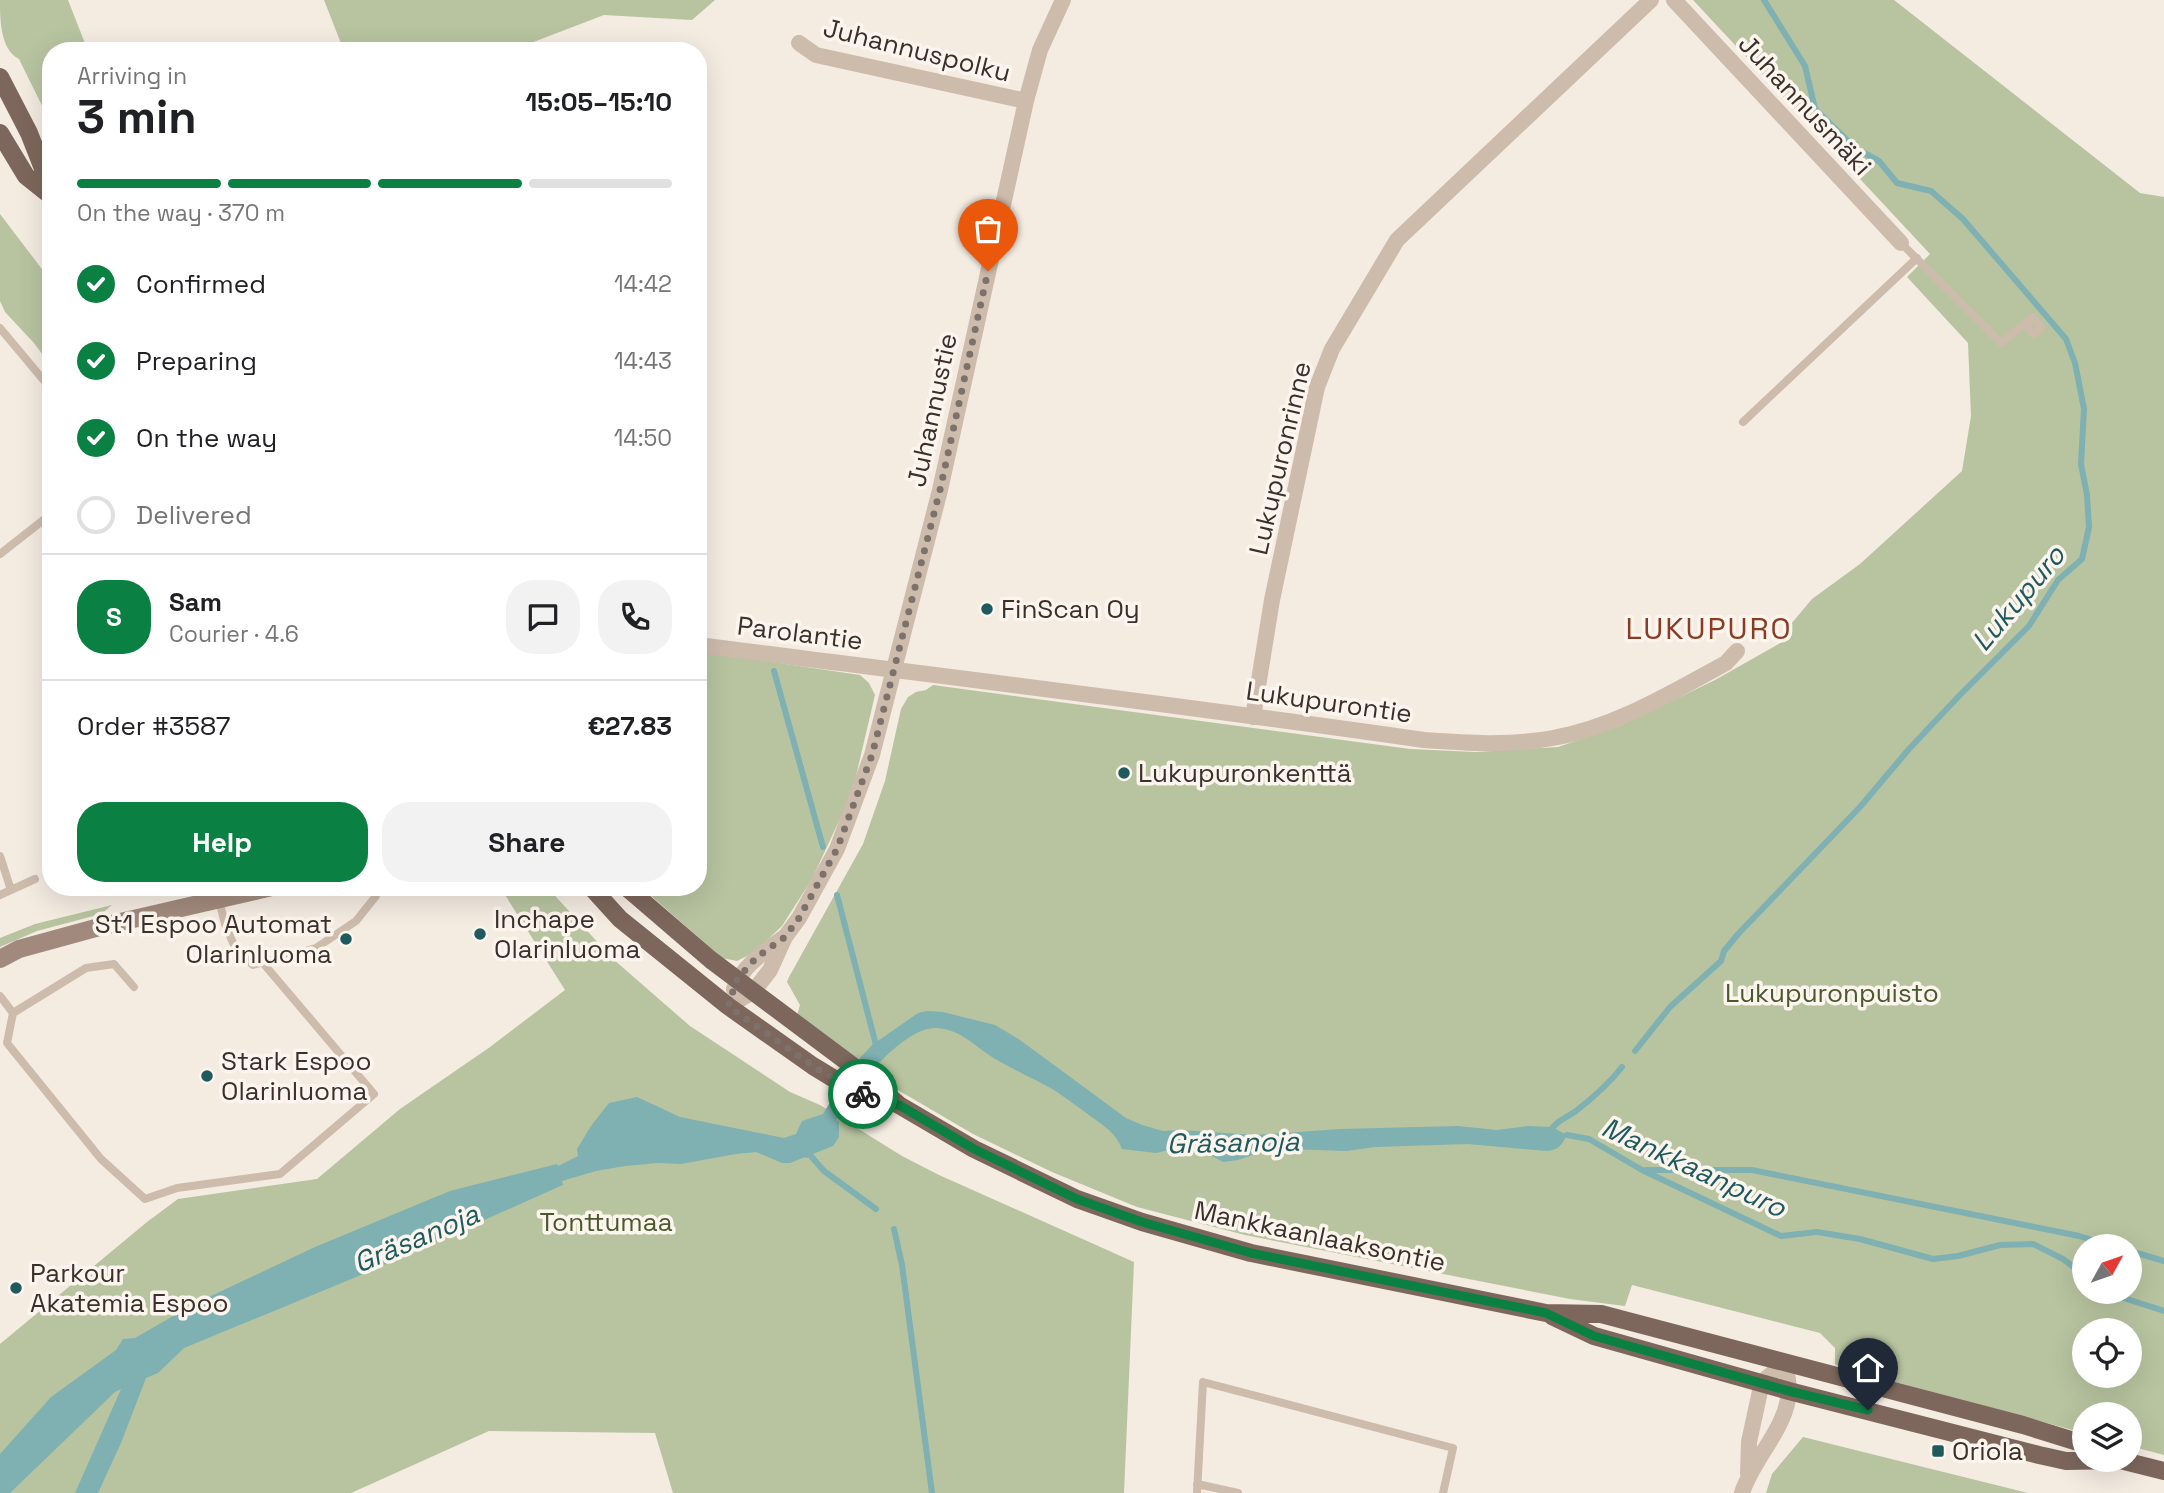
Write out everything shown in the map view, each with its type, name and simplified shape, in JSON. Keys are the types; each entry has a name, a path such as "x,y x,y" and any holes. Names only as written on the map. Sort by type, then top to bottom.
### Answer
{"main road":[{"path":"0,77 29,133 42,166"},
{"path":"0,133 26,176 42,189"},
{"path":"0,959 19,950 103,926 235,896"},
{"name":"Mankkaanlaaksontie","path":"599,896 620,919 673,963 813,1066 854,1091 899,1105"},
{"name":"Mankkaanlaaksontie","path":"636,896 752,992 850,1064 899,1105 974,1149 1077,1199 1142,1222 1251,1253 1546,1313 1601,1314 2072,1440"},
{"name":"Mankkaanlaaksontie","path":"1546,1313 1594,1336 1789,1391 2072,1461"},
{"name":"Mankkaanlaaksontie","path":"2142,1465 2164,1471"}],"street":[{"name":"Juhannustie","path":"785,937 799,918 837,849 872,755 940,490 1026,101 1040,50 1063,0"},
{"name":"Lukupuronrinne","path":"1253,717 1272,600 1317,387 1332,349 1397,240 1651,0"},
{"name":"Juhannusmäki","path":"1674,0 1901,243"},
{"name":"Juhannuspolku","path":"799,43 816,55 1026,101"},
{"name":"Parolantie","path":"707,646 895,670"},
{"name":"Lukupurontie","path":"895,670 1424,740 1473,743 1554,738 1639,710 1726,663 1737,651"},
{"path":"728,1006 737,979 757,957 785,937"},
{"path":"728,1006 752,992 770,970 785,937"},
{"path":"1748,1475 1749,1442 1762,1382 1785,1363"},
{"path":"1742,1493 1748,1475 1782,1418 1789,1391 1785,1363"}],"lane":[{"path":"1901,243 2001,343 2025,324"},
{"path":"1743,422 1917,258"},
{"path":"0,328 42,379"},
{"path":"0,554 42,521"},
{"path":"0,856 11,890"},
{"path":"0,895 35,879"},
{"path":"219,900 236,950 253,965 316,948 355,921 376,896"},
{"path":"134,987 114,964 86,968 13,1013 7,1043 101,1159 145,1199 177,1188 280,1174 374,1094 263,963"},
{"path":"0,996 13,1013"},
{"path":"1238,1493 1197,1488 1203,1382 1453,1448 1443,1493"}],"green space":[{"path":"0,0 68,0 84,42 42,42 42,106 19,59 8,49 1,24"},
{"path":"324,0 715,0 692,20 604,15 534,42 340,42"},
{"name":"Lukupuronpuisto","path":"1693,0 1894,0 2140,193 2164,197 2164,1455 2142,1449 2142,1402 2072,1402 2072,1430 1840,1367 1835,1364 1835,1348 1820,1333 1632,1285 1625,1306 1570,1299 1245,1235 1137,1207 1052,1172 973,1134 891,1086 796,1019 800,1005 787,982 789,977 863,844 885,781 901,709 908,697 933,685 1410,749 1475,752 1558,747 1620,726 1715,680 1782,642 1791,624 1812,599 1860,564 1962,471 1971,416 1968,343 1907,277 1930,254"},
{"path":"0,214 42,269 42,354 5,312 0,301"},
{"path":"707,652 860,675 869,683 875,695 852,793 812,879 782,926 764,943 737,961 722,958 651,896 707,896"},
{"name":"Tonttumaa","path":"506,896 555,896 613,959 690,1026 790,1092 820,1105 902,1156 939,1175 1134,1262 1124,1493 673,1493 655,1433 489,1431 351,1493 0,1493 0,1344 178,1199 317,1179 400,1109 490,1047 565,990"},
{"path":"112,905 101,914 37,931 0,947 0,938 35,924"},
{"path":"1803,1437 2028,1493 1766,1493 1772,1474"}],"water":[{"name":"Gräsanoja","path":"943,1012 995,1025 1020,1040 1126,1118 1163,1131 1255,1135 1340,1129 1458,1126 1497,1130 1528,1126 1552,1127 1567,1135 1559,1146 1547,1151 1468,1144 1375,1147 1347,1151 1283,1149 1223,1162 1199,1149 1183,1147 1156,1153 1122,1149 1108,1130 1063,1096 946,1029 928,1029 910,1037 871,1071 859,1059 872,1045 918,1013"},
{"name":"Gräsanoja","path":"835,1094 850,1097 836,1120 839,1122 839,1137 833,1146 790,1163 782,1163 756,1152 681,1164 625,1166 562,1181 563,1185 361,1275 184,1348 158,1373 146,1378 98,1493 75,1493 121,1389 10,1493 0,1493 0,1454 51,1397 116,1350 123,1339 135,1338 194,1304 315,1247 450,1191 557,1164 558,1166 578,1156 577,1149 609,1103 637,1097 680,1117 784,1138 796,1134 802,1121 823,1114"}],"waterway":[{"name":"Lukupuro","path":"1635,1051 1670,1007 1721,961 1724,951 1739,933 1860,807 1909,749 2029,626 2058,580 2082,559 2089,527 2081,464 2084,409 2075,363 2066,339 1963,219 1931,191 1897,183 1879,161 1855,148 1815,109 1805,66 1764,0"},
{"path":"774,671 823,847"},
{"path":"837,895 877,1049"},
{"name":"Lukupuro","path":"1549,1132 1558,1122 1595,1096 1622,1067"},
{"name":"Mankkaanpuro","path":"1567,1135 1589,1139 1642,1170 1781,1236 1817,1232 1860,1239 1933,1259 1958,1256 2000,1245 2033,1244 2072,1266"},
{"path":"803,1154 810,1155 824,1171 876,1209"},
{"path":"1646,1170 1752,1170 2072,1235"},
{"path":"894,1229 902,1265 932,1493"},
{"path":"2142,1255 2164,1261"},
{"name":"Mankkaanpuro","path":"2142,1304 2164,1311"}],"way so far":[{"path":"863,1094 813,1066 728,1006 737,979 757,957 785,937 799,918 837,849 872,755 940,490 988,271"}],"place":[{"name":"FinScan Oy","path":"987,609"},
{"name":"Lukupuronkenttä","path":"1124,773"},
{"name":"Inchape Olarinluoma","path":"480,934"},
{"name":"St1 Espoo Automat Olarinluoma","path":"346,939"},
{"name":"Stark Espoo Olarinluoma","path":"207,1076"},
{"name":"Parkour Akatemia Espoo","path":"16,1288"},
{"name":"Oriola","path":"1938,1451"}],"district":[{"name":"LUKUPURO","path":"1709,628"}],"route":[{"path":"863,1094 899,1105 974,1149 1077,1199 1142,1222 1251,1253 1546,1313 1594,1336 1789,1391 1868,1410"}]}
